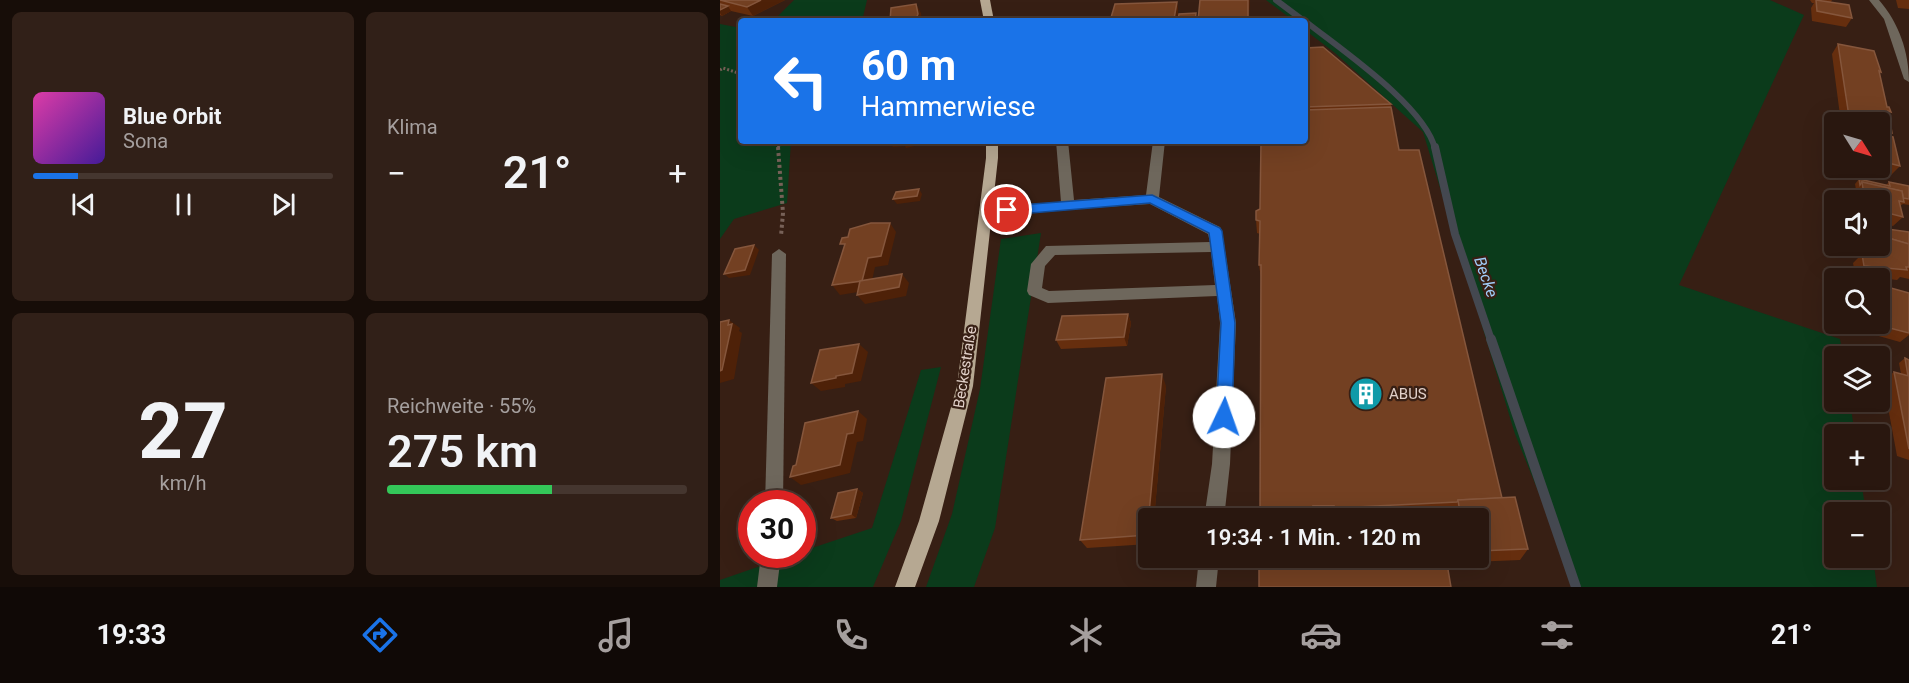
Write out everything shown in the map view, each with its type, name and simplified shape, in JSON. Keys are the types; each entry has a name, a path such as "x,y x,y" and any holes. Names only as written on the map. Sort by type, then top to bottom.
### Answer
{"main road":[{"path":"985,0 988,18"},
{"name":"Beckestraße","path":"905,587 930,522 965,386 992,144"}],"street":[{"path":"1874,0 1889,18 1905,47 1909,79"},
{"path":"1062,144 1068,206"},
{"path":"1152,199 1160,144"},
{"path":"986,212 1152,199 1215,231 1228,335 1221,464 1215,508"},
{"path":"1218,247 1051,250 1038,264 1034,291 1048,297 1224,290"},
{"path":"774,490 779,254"},
{"path":"767,587 769,568"},
{"path":"1206,587 1208,568"}],"path":[{"path":"720,70 723,68 738,73"},
{"path":"778,144 783,213 779,254"}],"green space":[{"path":"794,0 867,0 863,18 776,18"},
{"path":"1266,0 1770,0 1804,15 1679,285 1840,339 1841,346 1824,346 1824,412 1852,412 1853,424 1824,424 1824,490 1863,490 1864,502 1824,502 1824,568 1874,568 1877,587 1577,587 1515,434 1423,132 1335,53 1308,32 1308,18 1290,18"},
{"path":"720,24 738,27 738,144 791,144 787,203 734,219 720,239"},
{"path":"1041,233 995,528 974,587 926,587 952,514 980,389 1001,239"},
{"path":"941,367 901,521 873,587 720,587 720,580 755,568 816,568 816,547 872,528 921,370"}],"building":[{"path":"720,0 761,0 747,7"},
{"path":"1200,0 1248,0 1248,18 1198,18"},
{"path":"1816,0 1849,5 1852,18 1817,11"},
{"path":"1177,2 1174,18 1111,18 1115,4"},
{"path":"720,4 728,6 720,10"},
{"path":"916,4 918,14 916,18 890,18 891,8"},
{"path":"1196,13 1195,18 1178,18 1179,14"},
{"path":"1838,44 1874,51 1881,72 1879,71 1887,107 1891,112 1848,112"},
{"path":"1323,47 1391,104 1308,107 1308,48"},
{"name":"ABUS","path":"1391,107 1399,150 1419,150 1502,498 1334,508 1334,506 1313,506 1313,508 1260,508 1261,265 1259,265 1260,221 1256,220 1256,211 1260,209 1261,144 1308,144 1308,110"},
{"path":"1890,136 1893,137 1900,166 1890,164"},
{"path":"1859,179 1890,186 1889,182 1909,186 1909,199 1903,198 1902,191 1862,182 1860,185"},
{"path":"1862,182 1902,191 1904,202 1899,201 1903,217 1890,214 1890,190 1863,190"},
{"path":"919,189 917,196 893,199 896,192"},
{"path":"871,223 890,223 881,256 868,258 862,281 832,285 845,244 840,244 842,238 848,237 850,229"},
{"path":"1890,229 1909,232 1909,244 1890,238"},
{"path":"1890,238 1909,244 1907,270 1864,266 1862,256 1890,256"},
{"path":"754,245 745,270 724,274 735,249"},
{"path":"902,274 899,287 857,295 860,281"},
{"path":"1890,288 1909,293 1909,333 1890,328"},
{"path":"1128,314 1124,337 1056,340 1062,316"},
{"path":"729,320 728,325 732,324 720,371 720,322"},
{"path":"859,344 852,373 811,383 820,350"},
{"path":"1905,358 1909,360 1909,376 1908,376"},
{"path":"1894,372 1909,376 1909,449"},
{"path":"1162,374 1150,508 1138,508 1138,536 1080,540 1106,378"},
{"path":"858,411 853,433 847,434 840,465 790,477 793,466 796,465 805,423"},
{"path":"857,489 851,514 831,518 838,493"},
{"path":"1515,497 1528,549 1489,551 1489,508 1459,508 1458,500"},
{"path":"1313,506 1334,506 1334,508 1313,508"},
{"path":"1259,568 1448,568 1451,587 1259,587"}],"waterway":[{"name":"Becke","path":"1276,0 1300,18"},
{"name":"Becke","path":"1308,23 1359,62 1399,97 1428,132 1435,149"},
{"name":"Becke","path":"1435,147 1455,234 1491,340"},
{"name":"Becke","path":"1491,339 1576,587"}],"place":[{"name":"ABUS","path":"1366,394"}],"route":[{"path":"1007,210 1152,199 1215,231 1228,323 1224,417"}]}
